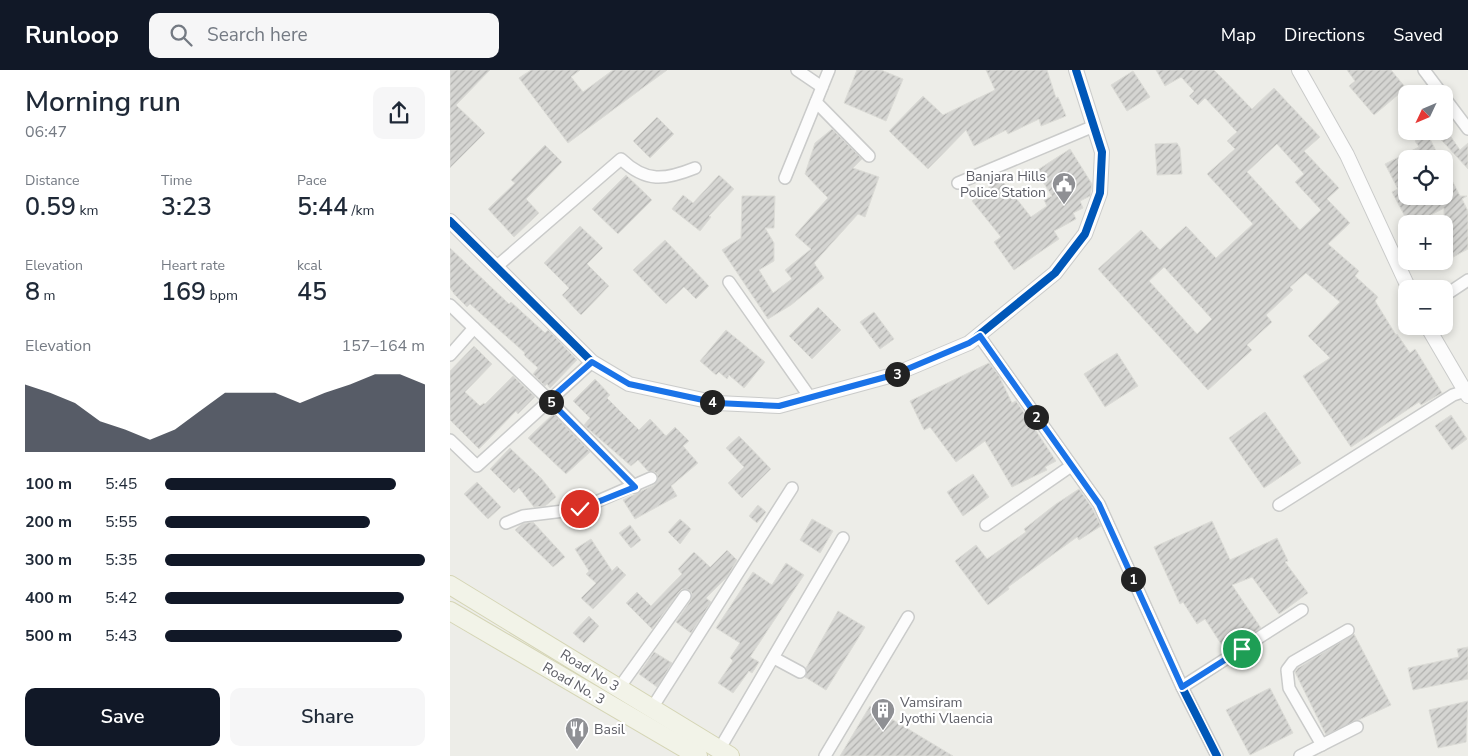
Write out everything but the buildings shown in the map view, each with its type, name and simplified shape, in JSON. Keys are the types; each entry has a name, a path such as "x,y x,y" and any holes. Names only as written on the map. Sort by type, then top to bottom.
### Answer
{"main road":[{"name":"Road No 3","path":"450,585 725,753"},
{"name":"Road No. 3","path":"450,611 676,750 698,756"}],"street":[{"path":"797,70 822,87"},
{"path":"785,178 829,70"},
{"path":"450,221 592,362 629,384 717,403 779,406 809,396 893,375 969,343 980,336 1055,273 1085,234 1100,193 1102,152 1076,70"},
{"path":"1300,70 1347,155 1405,280"},
{"path":"1424,70 1435,85"},
{"path":"816,102 869,156"},
{"path":"1453,109 1468,129"},
{"path":"958,183 1094,126"},
{"path":"496,267 621,159 645,176 674,176 695,168"},
{"path":"1453,290 1468,280"},
{"path":"729,282 809,396"},
{"path":"450,306 549,400 635,487"},
{"path":"450,355 474,328"},
{"path":"1279,505 1453,395 1466,394 1432,335"},
{"path":"980,336 1099,504 1182,687 1217,756"},
{"path":"450,440 477,466 592,362"},
{"path":"986,524 1071,466"},
{"path":"506,523 523,516 580,509 635,487 651,478"},
{"path":"652,708 792,488"},
{"path":"725,753 774,658 843,538"},
{"path":"619,688 685,596"},
{"path":"1182,687 1302,610"},
{"path":"826,756 908,617"},
{"path":"1322,745 1289,688 1287,670 1293,662 1348,630"},
{"path":"774,658 800,672"},
{"path":"1300,756 1357,726"}],"cycle path":[{"path":"450,221 592,362 629,384 717,403 779,406 893,375 969,343 1055,273 1085,234 1100,193 1102,152 1076,70"},
{"path":"980,337 1099,504 1182,687 1217,756"}],"place":[{"name":"Banjara Hills Police Station","path":"1064,205"},
{"name":"Vamsiram Jyothi Vlaencia","path":"883,731"},
{"name":"Basil","path":"577,750"}],"route":[{"path":"580,509 635,487 549,400 592,362 629,384 675,395 717,403 779,406 809,396 893,375 969,343 980,336 1099,504 1182,687 1242,649"}]}
